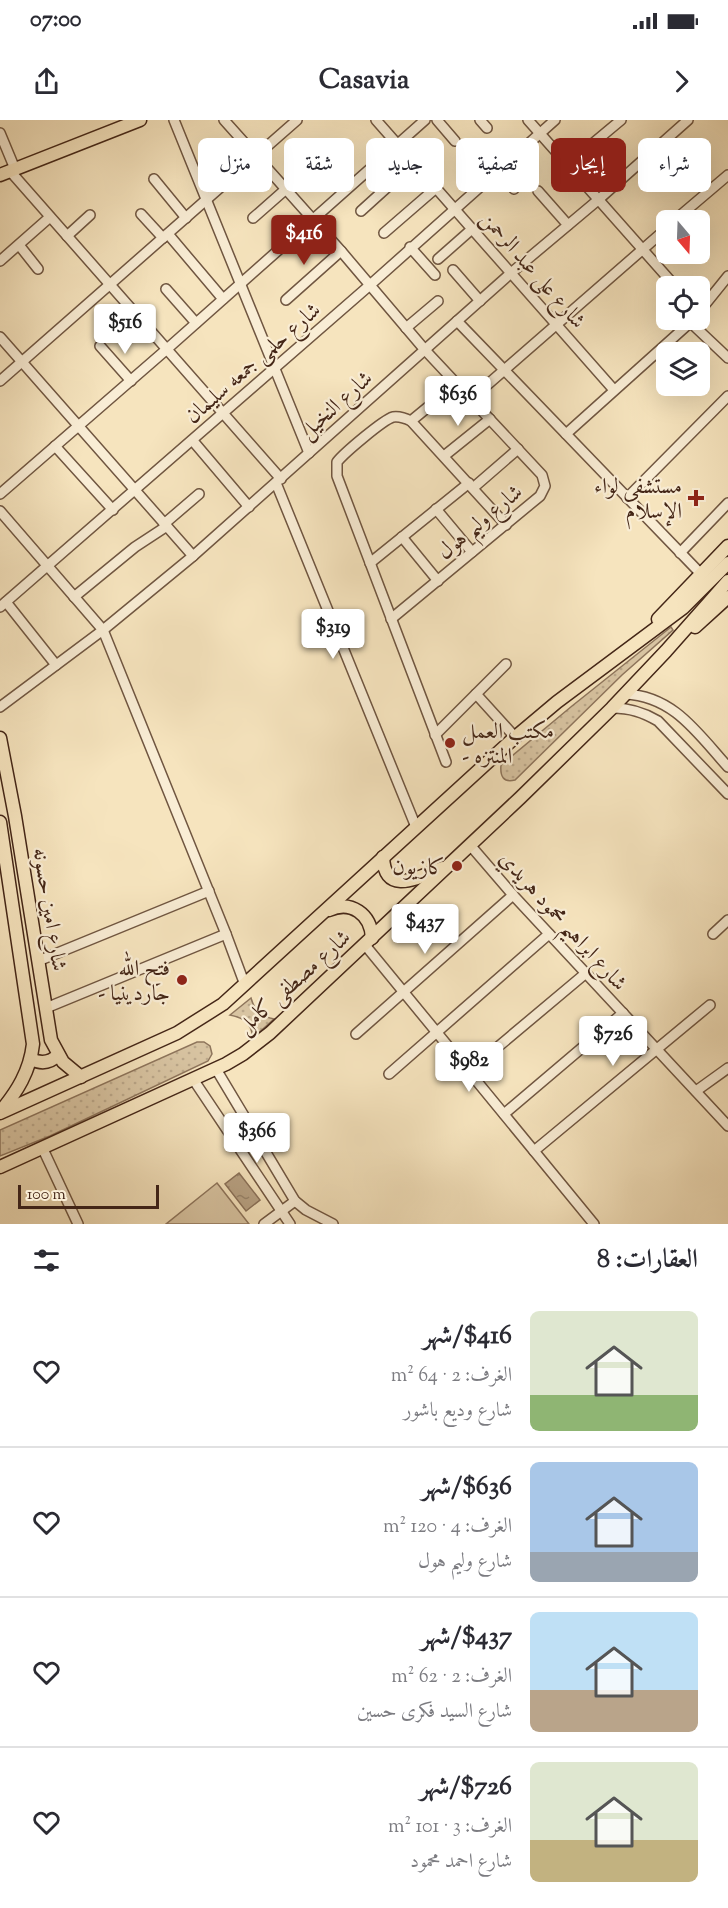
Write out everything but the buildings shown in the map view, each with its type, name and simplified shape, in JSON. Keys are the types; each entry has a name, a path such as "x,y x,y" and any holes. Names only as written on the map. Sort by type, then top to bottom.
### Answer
{"main road":[{"path":"8,172 140,120"},
{"name":"شارع مصطفى كامل","path":"636,644 728,546"},
{"name":"شارع مصطفى كامل","path":"0,1113 162,1040 193,1024 223,1004 515,737 557,702 683,608 728,563"},
{"name":"شارع مصطفى كامل","path":"0,1167 216,1069 259,1043 612,708 728,581"},
{"name":"شارع مصطفى كامل","path":"666,651 728,597"},
{"name":"شارع امين حسونه","path":"0,738 15,816 51,1040 58,1055 81,1077"},
{"name":"شارع امين حسونه","path":"0,822 33,1044 31,1059 15,1092 0,1113"},
{"path":"383,857 387,874 398,882 448,866"},
{"path":"327,910 346,906 358,911 370,925 368,942"},
{"path":"31,1059 48,1062 58,1055"}],"street":[{"path":"174,120 309,453"},
{"name":"شارع وليم هول","path":"224,120 240,138"},
{"path":"272,142 297,120"},
{"name":"شارع على عبد الرحمن","path":"376,120 392,138"},
{"path":"405,138 425,120"},
{"path":"437,120 455,141"},
{"path":"480,120 487,128"},
{"path":"528,120 551,147"},
{"name":"شارع حلمى جمعه سليمان","path":"535,138 555,120"},
{"path":"599,138 621,120"},
{"name":"شارع النخيل","path":"0,707 103,630 193,556 511,273 688,120"},
{"path":"0,133 8,172 223,414 278,481 416,827"},
{"path":"0,494 366,172"},
{"name":"شارع وليم هول","path":"272,174 284,187"},
{"path":"154,179 186,218"},
{"path":"688,210 726,180"},
{"path":"253,218 284,191"},
{"path":"0,381 215,192"},
{"name":"شارع وليم هول","path":"289,192 425,350 542,475 545,486 540,496 391,620"},
{"path":"361,211 382,192"},
{"path":"384,233 431,192"},
{"name":"شارع على عبد الرحمن","path":"440,192 614,390"},
{"name":"شارع حلمى جمعه سليمان","path":"3,605 193,441 473,192"},
{"path":"539,192 568,225"},
{"path":"591,192 666,276"},
{"path":"141,214 165,236 223,299"},
{"path":"67,236 90,215"},
{"path":"0,261 50,218"},
{"path":"438,259 472,229"},
{"path":"471,399 656,237"},
{"path":"19,245 38,268"},
{"path":"410,247 435,275"},
{"path":"286,300 341,251"},
{"path":"453,270 480,302"},
{"path":"710,298 728,276"},
{"path":"166,289 196,323"},
{"path":"406,328 438,301"},
{"path":"457,321 701,574"},
{"path":"566,434 682,330"},
{"path":"701,330 728,358"},
{"path":"0,337 193,556"},
{"path":"100,346 130,381"},
{"path":"411,421 456,384"},
{"path":"627,498 728,396"},
{"path":"446,762 369,563 337,476 336,466 339,459 385,421 398,417 411,421 506,525"},
{"path":"444,456 490,419"},
{"path":"193,441 249,507"},
{"path":"55,446 113,510"},
{"path":"369,563 436,509 518,450"},
{"path":"74,597 165,525 198,494"},
{"path":"680,553 728,503"},
{"path":"436,509 472,552"},
{"path":"0,511 103,630 245,985"},
{"path":"402,537 438,581"},
{"path":"3,605 56,665"},
{"path":"435,735 506,664"},
{"path":"476,694 515,737"},
{"path":"626,694 651,698 674,710 728,767"},
{"path":"612,708 629,708 658,721 728,795"},
{"name":"شارع ابراهيم محمود هريدي","path":"470,845 513,895 728,1126"},
{"path":"38,961 208,891"},
{"path":"356,1034 513,895"},
{"path":"713,934 728,920"},
{"path":"46,1008 226,934"},
{"path":"388,1074 549,934"},
{"path":"368,942 403,992 594,1224"},
{"path":"468,1072 586,974"},
{"path":"534,1151 710,1005"},
{"path":"504,1114 623,1013"},
{"path":"696,1091 728,1068"},
{"path":"216,1069 295,1201 306,1210 333,1224"},
{"path":"193,1079 291,1224"},
{"path":"42,1147 78,1224"},
{"path":"264,1224 295,1201"}],"shaded area":[{"path":"671,627 673,630 622,675 515,780 503,778 501,765"},
{"path":"251,998 259,1013 274,1019 253,1038 251,1028 246,1022 230,1015"},
{"path":"197,1042 204,1042 210,1046 212,1054 208,1061 50,1136 0,1156 0,1130"},
{"path":"217,1183 249,1224 166,1224"}],"water":[{"path":"239,1173 260,1200 246,1211 225,1184"}],"place":[{"name":"مستشفى لواء الإسلام","path":"696,498"},
{"name":"مكتب العمل - المنتزه","path":"450,743"},
{"name":"كازيون","path":"457,866"},
{"name":"فتح الله - جاردينيا","path":"182,980"}]}
